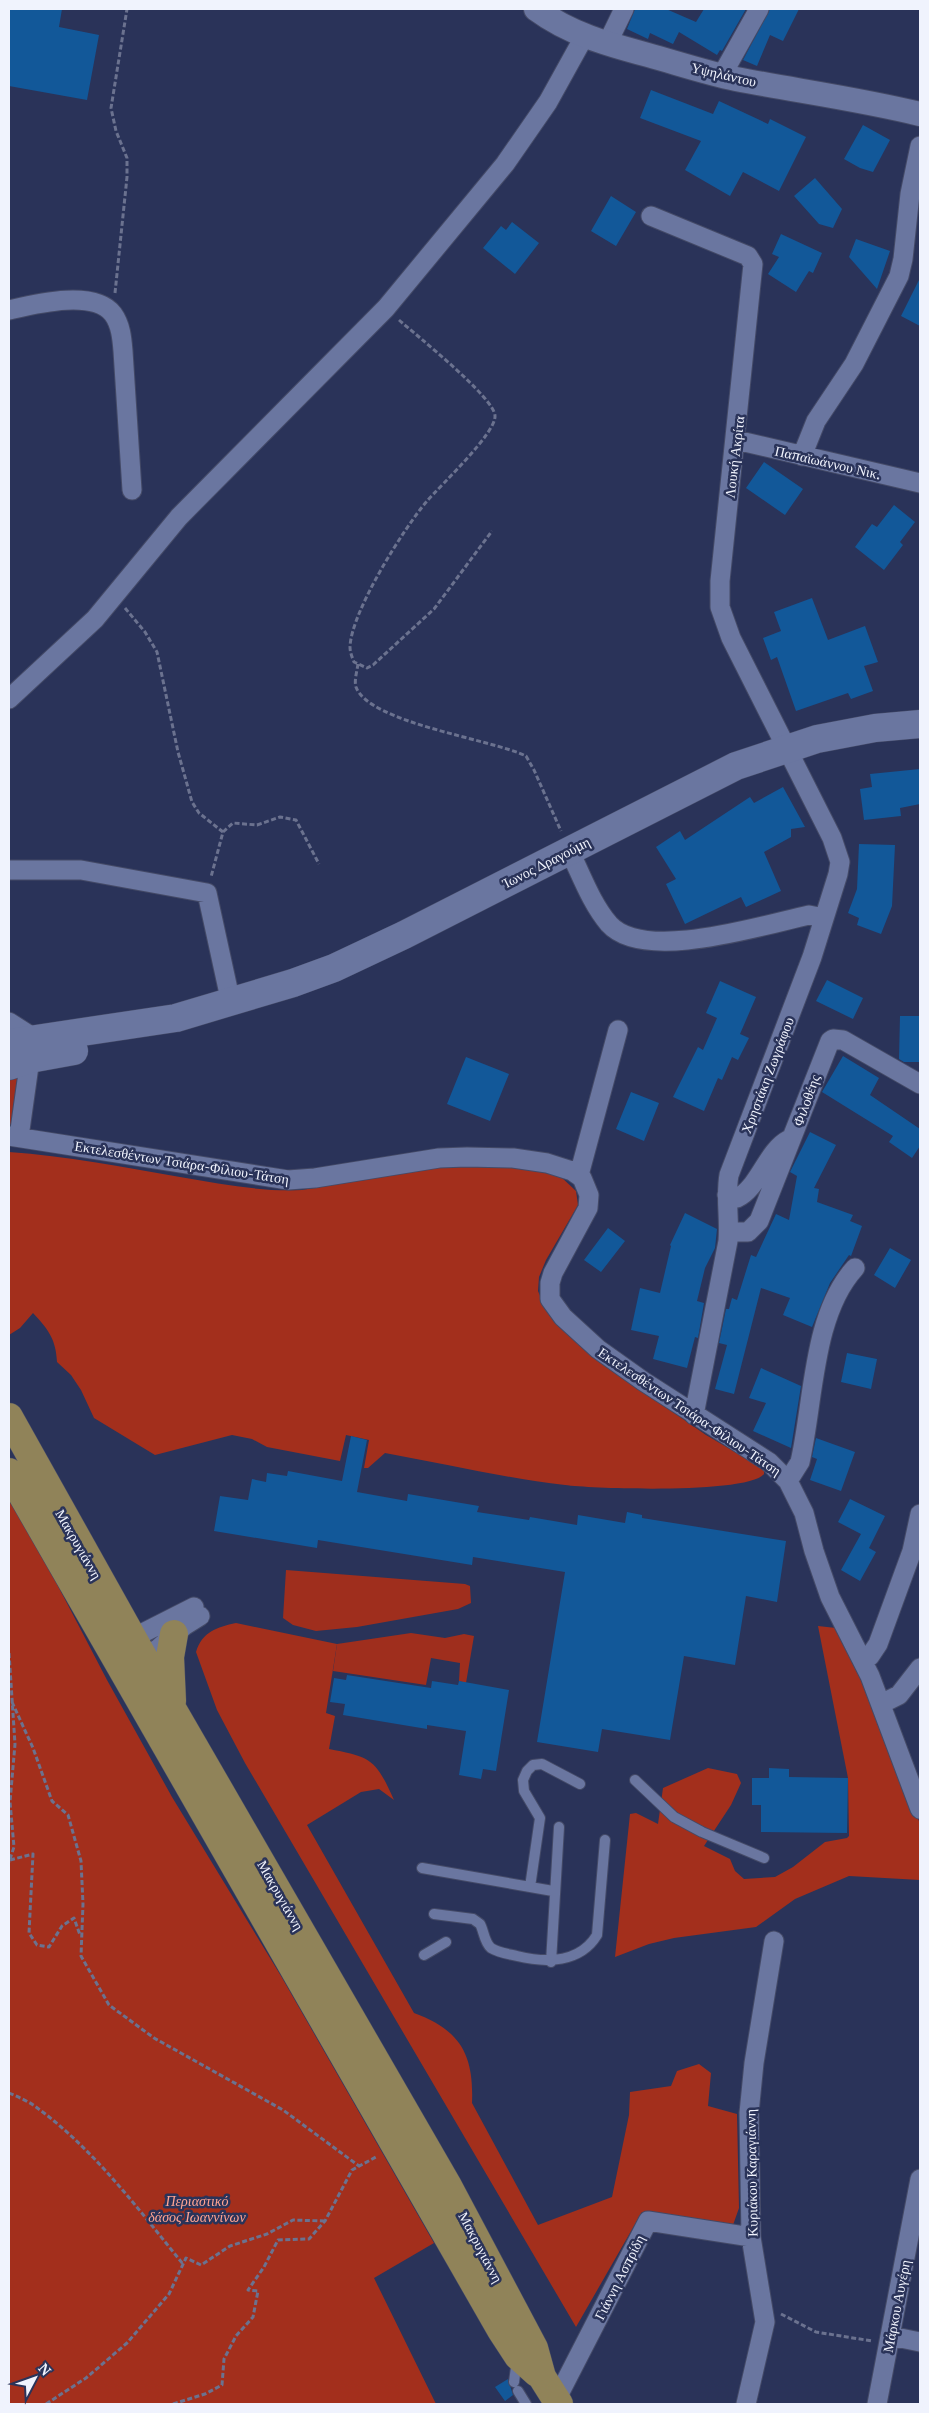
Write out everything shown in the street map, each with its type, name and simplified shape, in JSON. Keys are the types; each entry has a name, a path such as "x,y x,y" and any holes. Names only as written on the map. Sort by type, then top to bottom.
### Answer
{"main road":[{"name":"Ίωνος Δραγούμη","path":"20,1052 176,1018 231,1003 334,968 722,772 788,748 838,735 920,724"},
{"name":"Μακρυγιάννη","path":"9,1418 127,1654 395,2147 516,2377 542,2377"},
{"name":"Μακρυγιάννη","path":"9,1472 127,1654 173,1710 444,2178 534,2348 542,2377 558,2402"},
{"path":"173,1710 170,1670 171,1646 174,1634"}],"street":[{"name":"Υψηλάντου","path":"536,9 560,26 584,37 607,44 722,75 822,92 920,114"},
{"path":"607,44 624,9"},
{"path":"722,75 759,9"},
{"path":"9,699 95,619 179,518 386,308 505,164 548,102 584,37"},
{"path":"802,456 816,421 854,364 899,276 904,259 910,194 920,146"},
{"name":"Λουκή Ακρίτα","path":"651,216 751,259 752,272 736,440 720,582 720,607 731,638 788,748"},
{"path":"9,310 50,302 85,301 101,305 113,314 121,334 123,352 132,490"},
{"name":"Παπαϊωάννου Νικ.","path":"736,440 920,483"},
{"name":"Χρηστάκη Ζωγράφου","path":"694,1415 729,1232 727,1196 730,1175 824,918 839,868 838,856 832,838 788,748"},
{"path":"569,850 603,915 617,930 633,937 664,941 692,940 809,915 824,918"},
{"path":"9,870 81,870 206,893 231,1003"},
{"path":"9,1022 20,1052 14,1137"},
{"path":"579,1175 618,1030"},
{"name":"Φιλοθέης","path":"729,1232 745,1233 757,1225 826,1047 833,1039 843,1040 920,1084"},
{"name":"Εκτελεσθέντων Τσιάρα-Φίλιου-Τάτση","path":"14,1137 288,1180 315,1178 430,1160 467,1157 513,1158 547,1163 564,1167 579,1175 585,1182 590,1195 588,1208 553,1273 550,1283 550,1299 563,1317 598,1350 694,1415 769,1462 788,1481 798,1496 830,1597 863,1662 881,1704 920,1809"},
{"path":"727,1196 736,1198 744,1193 785,1141 791,1140"},
{"path":"788,1481 800,1462 827,1321 839,1289 854,1268"},
{"path":"863,1662 870,1656 878,1644 912,1551 920,1514"},
{"path":"197,1611 174,1634 127,1654 197,1611"},
{"path":"881,1704 899,1695 920,1668"},
{"name":"Κυριάκου Καραγιάννη","path":"746,2404 764,2331 764,2308 751,2237 748,2133 750,2096 774,1940"},
{"name":"Μάρκου Αυγέρη","path":"877,2404 920,2179"},
{"name":"Γιάννη Ασπρίδη","path":"558,2402 648,2221 751,2237"},
{"path":"890,2340 920,2342"}],"lane":[{"path":"530,1887 540,1818 524,1791 523,1780 527,1771 534,1765 542,1764 580,1784"},
{"path":"636,1780 674,1816 702,1832 764,1858"},
{"path":"551,1962 553,1891 559,1827"},
{"path":"434,1914 473,1920 480,1924 486,1941 491,1947 503,1953 536,1961 551,1962 583,1951 591,1945 597,1935 605,1840"},
{"path":"422,1868 553,1891"},
{"path":"424,1955 446,1942"},
{"path":"516,2377 526,2404"}],"path":[{"path":"113,314 127,177 127,158 116,131 111,108 127,9"},
{"path":"386,308 480,392 493,409 495,416 488,435 426,502 408,525 393,550 358,619 350,648 352,657 358,664 366,668 373,665 434,609 492,531"},
{"path":"114,597 133,616 153,642 161,668 169,713 188,792 199,813 223,832"},
{"path":"358,664 355,686 367,702 390,714 526,756 569,850"},
{"path":"206,893 223,832 233,823 257,825 280,817 296,820 319,864"},
{"path":"9,1653 15,1744 10,1802 14,1847 9,1861"},
{"path":"12,1702 33,1748 52,1801 68,1815 81,1861 80,1956 109,2005 154,2038 282,2110 359,2166"},
{"path":"9,1861 33,1854 29,1933 38,1945 49,1947 62,1926 74,1918 81,1939"},
{"path":"9,2093 35,2106 77,2143 120,2187 183,2264"},
{"path":"173,2404 205,2394 222,2384 224,2359 236,2336 254,2317 258,2291 248,2290 264,2267 278,2240 310,2239 325,2220 352,2170 395,2147"},
{"path":"46,2404 86,2378 127,2343 169,2294 186,2258 201,2265 230,2246 267,2234 293,2220 325,2220"},
{"path":"764,2308 793,2319 816,2332 890,2340"}],"shaded area":[{"path":"22,1075 12,1125 9,1124 9,1080 13,1076"},
{"path":"286,1570 465,1584 470,1586 471,1603 458,1609 357,1627 316,1631 293,1625 283,1618"},
{"path":"411,1633 445,1638 464,1634 474,1636 466,1683 459,1681 460,1663 431,1658 426,1685 333,1671 337,1644"}],"green space":[{"path":"9,1152 73,1159 226,1185 271,1190 302,1190 444,1165 521,1166 560,1176 576,1191 578,1205 546,1260 539,1277 538,1291 546,1310 555,1321 631,1383 706,1435 764,1469 764,1474 752,1480 730,1485 637,1489 542,1482 385,1453 368,1468 364,1468 369,1440 346,1435 340,1461 267,1447 252,1439 232,1435 155,1455 94,1418 81,1390 71,1375 57,1362 53,1341 43,1324 33,1313 20,1328 9,1335"},
{"name":"Περιαστικό δάσος Ιωαννίνων","path":"9,1492 107,1680 172,1797 281,1976 434,2243 374,2278 436,2404 9,2404"},
{"path":"236,1623 337,1644 326,1713 335,1716 329,1749 355,1755 371,1762 382,1776 394,1800 379,1789 361,1792 307,1825 414,2013 443,2027 461,2046 467,2057 470,2071 472,2103 538,2225 612,2197 629,2115 630,2092 671,2086 677,2071 699,2064 711,2073 708,2106 737,2114 739,2208 733,2225 642,2212 576,2327 245,1763 217,1710 196,1652 202,1640 211,1631"},
{"path":"818,1626 836,1628 879,1713 920,1824 920,1880 849,1876 795,1899 756,1927 674,1938 649,1944 615,1957 630,1814 636,1813 658,1824 663,1788 708,1768 737,1774 741,1783 731,1805 704,1846 730,1859 735,1871 744,1879 775,1877 793,1867 825,1842 849,1836 848,1778"}],"building":[{"path":"9,9 62,9 59,27 99,35 87,100 9,86"},
{"path":"635,9 666,9 696,22 704,9 746,9 722,51 720,50 717,55 679,32 673,44 650,33 648,39 627,29"},
{"path":"770,9 799,9 783,41 770,35 757,66 743,60"},
{"path":"651,90 713,114 719,101 768,124 770,119 806,137 779,191 743,172 730,196 685,170 701,141 640,118"},
{"path":"863,125 890,140 873,172 860,168 844,159"},
{"path":"815,178 842,209 833,228 819,224 794,196"},
{"path":"611,196 636,212 616,246 591,231"},
{"path":"512,222 539,243 515,274 483,248 501,226 506,230"},
{"path":"781,234 822,253 813,273 809,271 796,292 768,274 779,257 772,254"},
{"path":"856,239 890,251 877,289 849,257"},
{"path":"920,278 920,326 901,316"},
{"path":"764,462 803,489 785,515 746,488"},
{"path":"894,505 915,522 900,542 903,545 884,570 855,547 872,524 877,527"},
{"path":"812,598 828,640 865,626 878,662 864,666 873,691 851,699 848,693 796,711 777,657 771,660 763,638 781,631 774,612"},
{"path":"920,769 920,804 900,808 901,816 864,820 860,789 872,787 870,774"},
{"path":"783,787 805,827 791,829 791,837 764,852 781,891 746,907 741,897 685,924 666,884 676,879 656,847 680,831 685,840 750,797 754,803"},
{"path":"859,844 895,845 892,906 881,934 857,925 859,918 848,913 857,889"},
{"path":"827,980 863,998 853,1019 816,1001"},
{"path":"720,981 756,997 740,1034 749,1038 738,1060 732,1057 722,1080 718,1078 704,1111 673,1097 698,1047 703,1050 717,1018 706,1013"},
{"path":"900,1016 920,1016 920,1062 904,1062 899,1059"},
{"path":"843,1056 879,1078 870,1095 920,1129 920,1146 912,1158 889,1142 893,1136 822,1092"},
{"path":"466,1057 509,1074 490,1121 447,1104"},
{"path":"631,1092 659,1103 644,1141 616,1129"},
{"path":"810,1132 836,1145 814,1188 819,1189 817,1202 853,1215 850,1221 862,1226 851,1256 849,1255 830,1283 812,1327 783,1315 790,1298 761,1288 734,1394 715,1389 727,1345 719,1343 726,1309 729,1309 732,1298 737,1300 751,1255 756,1257 776,1214 789,1220 797,1176 790,1172"},
{"path":"685,1213 717,1229 715,1248 705,1268 697,1301 704,1303 698,1338 695,1337 687,1368 653,1359 659,1336 631,1330 640,1288 660,1293 670,1245"},
{"path":"608,1228 625,1241 601,1272 584,1260"},
{"path":"890,1248 911,1260 895,1288 874,1275"},
{"path":"847,1353 877,1359 871,1389 841,1382"},
{"path":"761,1368 801,1386 791,1448 753,1431 766,1403 749,1398"},
{"path":"351,1436 367,1440 357,1492 407,1501 408,1494 479,1506 477,1512 529,1520 530,1517 577,1525 578,1515 625,1523 627,1512 642,1515 642,1518 786,1541 777,1602 746,1596 735,1665 684,1656 670,1740 602,1729 598,1752 537,1742 565,1572 473,1557 472,1565 318,1540 317,1548 214,1531 220,1496 248,1500 252,1479 266,1482 267,1473 287,1476 288,1471 342,1481"},
{"path":"816,1438 855,1452 841,1491 810,1480 817,1459 812,1457"},
{"path":"850,1499 885,1516 869,1548 876,1552 860,1581 841,1570 861,1534 838,1522"},
{"path":"347,1675 431,1688 432,1681 458,1685 459,1681 509,1690 496,1771 483,1769 481,1779 459,1775 466,1731 427,1725 427,1729 343,1715 345,1704 330,1702 334,1678 346,1680"},
{"path":"769,1768 789,1769 789,1777 848,1778 847,1833 761,1832 761,1805 752,1805 752,1778 769,1778"},
{"path":"508,2379 513,2395 505,2401 495,2387"}]}
